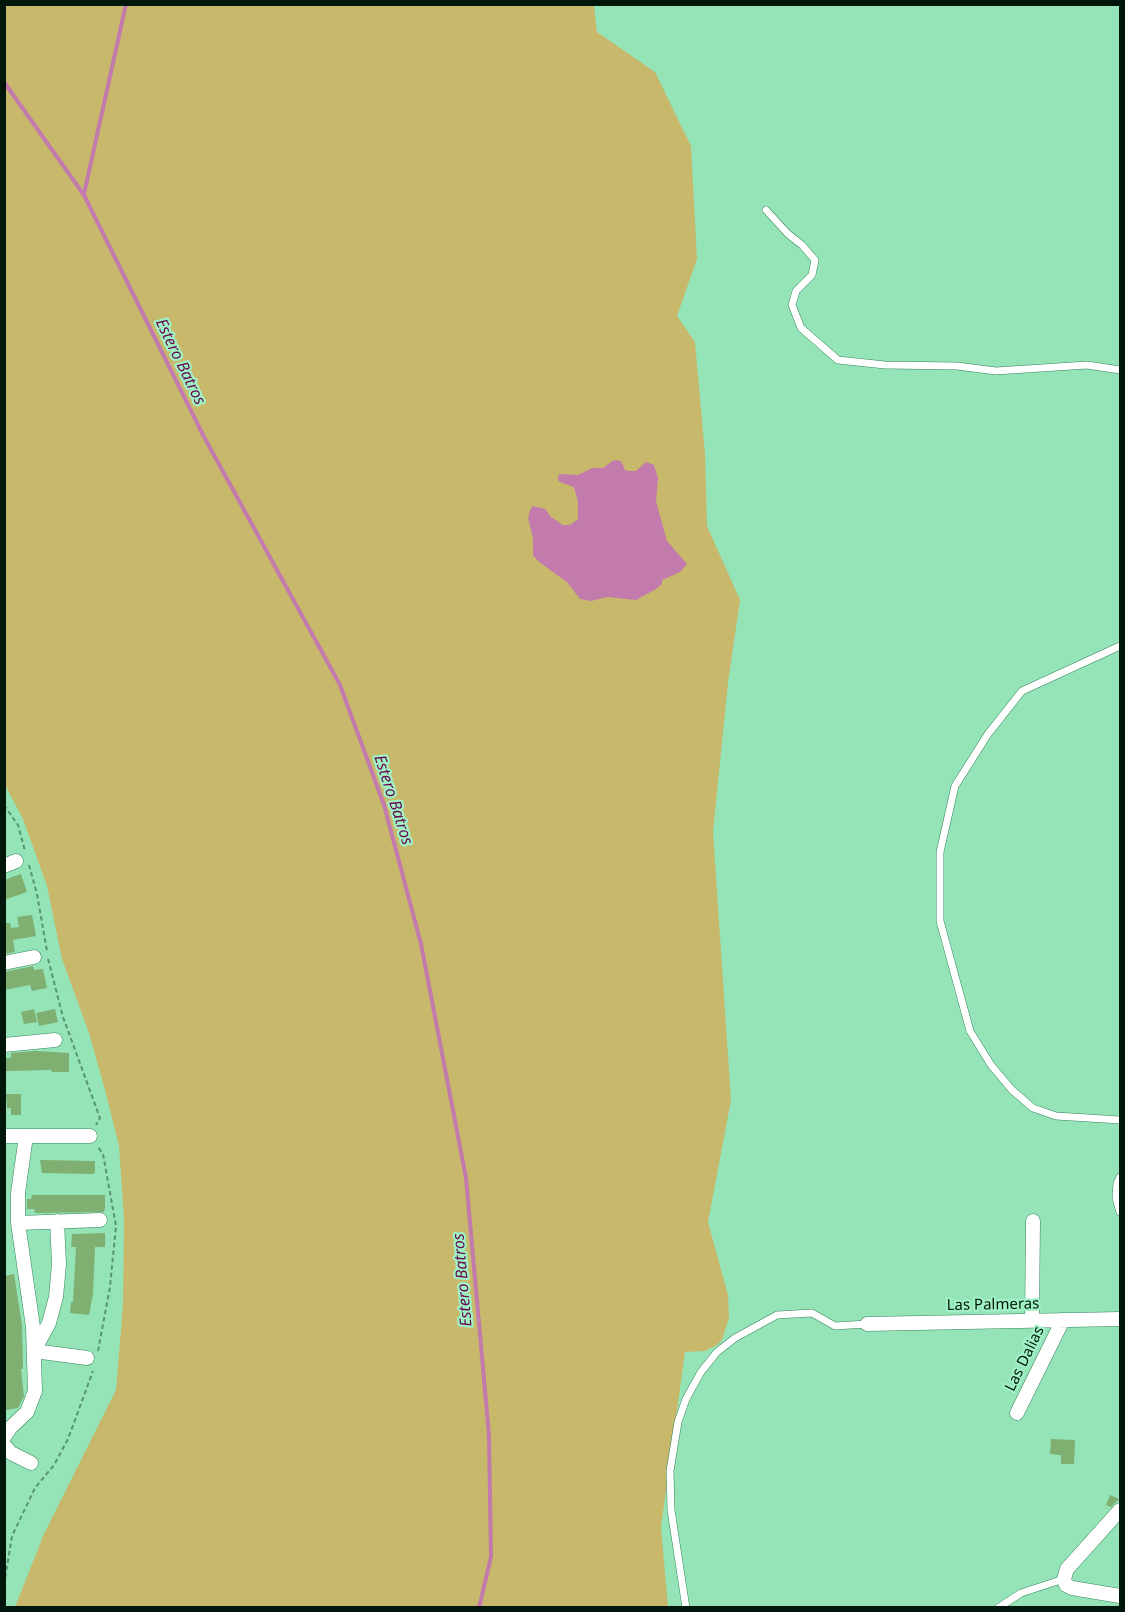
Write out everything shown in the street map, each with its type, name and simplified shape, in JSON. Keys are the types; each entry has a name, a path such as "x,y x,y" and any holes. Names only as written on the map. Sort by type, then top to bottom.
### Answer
{"street":[{"path":"4,963 34,957"},
{"path":"4,1045 55,1040"},
{"path":"4,1136 90,1136"},
{"path":"4,1437 10,1428 24,1417 33,1399 34,1351 30,1304 18,1224 18,1193 26,1136"},
{"path":"18,1224 100,1220"},
{"path":"34,1351 49,1323 56,1297 59,1264 57,1221"},
{"path":"1032,1320 1033,1221"},
{"name":"Las Palmeras","path":"867,1324 1120,1319"},
{"name":"Las Dalias","path":"1017,1413 1063,1320"},
{"path":"34,1351 87,1358"},
{"path":"4,1445 11,1453 32,1463"},
{"path":"1120,1510 1067,1569 1064,1579 1066,1585 1072,1588 1120,1596"}],"lane":[{"path":"766,210 814,260 812,275 796,291 792,306 801,328 838,360 957,366 996,371 1087,365 1120,370"},
{"path":"1120,646 1022,691 988,734 955,786 940,852 940,921 970,1031 991,1065 1012,1090 1033,1108 1056,1116 1120,1120"},
{"path":"1120,1177 1116,1198 1120,1212"},
{"path":"686,1608 671,1510 670,1471 678,1422 686,1399 701,1372 717,1352 735,1338 777,1315 812,1313 835,1326 867,1324"},
{"path":"998,1608 1021,1593 1064,1579"}],"path":[{"path":"4,805 18,825 19,860 37,894 55,989 100,1118 90,1136"}],"shaded area":[{"path":"4,5 594,5 597,32 655,72 691,146 697,259 677,316 695,342 705,454 707,526 740,600 728,683 713,832 731,1100 708,1222 728,1295 729,1318 722,1340 717,1345 705,1351 685,1352 661,1527 668,1607 15,1607 44,1534 116,1390 123,1304 124,1220 119,1146 105,1090 89,1033 62,959 47,886 23,819 5,785"},
{"path":"614,460 621,461 625,470 629,471 636,471 646,462 654,465 658,478 656,501 667,541 687,564 680,572 662,580 662,584 656,589 636,600 607,597 591,601 580,599 567,582 533,555 533,538 528,518 533,506 545,509 551,517 563,525 570,525 578,519 578,502 574,487 560,482 559,474 578,475 592,468 603,468"}],"building":[{"path":"21,874 27,892 4,900 4,880"},
{"path":"32,915 36,936 13,940 15,952 4,954 4,923 10,923 11,928 19,927 17,917"},
{"path":"33,966 34,970 43,969 47,988 32,991 30,985 4,990 4,972"},
{"path":"34,1009 37,1022 24,1024 21,1012"},
{"path":"55,1009 58,1022 39,1026 36,1013"},
{"path":"35,1051 69,1053 69,1072 6,1071 6,1058 11,1058 11,1053"},
{"path":"6,1094 21,1094 21,1115 11,1115 11,1108 7,1108"},
{"path":"40,1160 95,1161 95,1171 94,1174 42,1173"},
{"path":"32,1195 105,1195 105,1208 104,1212 35,1213 34,1209 27,1209 27,1199 31,1199"},
{"path":"105,1233 105,1247 95,1247 93,1294 89,1315 70,1313 71,1302 73,1302 76,1247 71,1247 72,1234"},
{"path":"14,1274 22,1325 23,1369 21,1369 24,1396 18,1408 6,1410 4,1276"},
{"path":"1051,1439 1075,1440 1074,1464 1061,1464 1061,1455 1050,1454"},
{"path":"1110,1495 1119,1499 1111,1507 1106,1505"}],"waterway":[{"path":"84,194 126,4"},
{"name":"Estero Batros","path":"4,82 84,195 203,435 340,685 384,805 421,944 466,1178 489,1435 491,1557 479,1608"}]}
